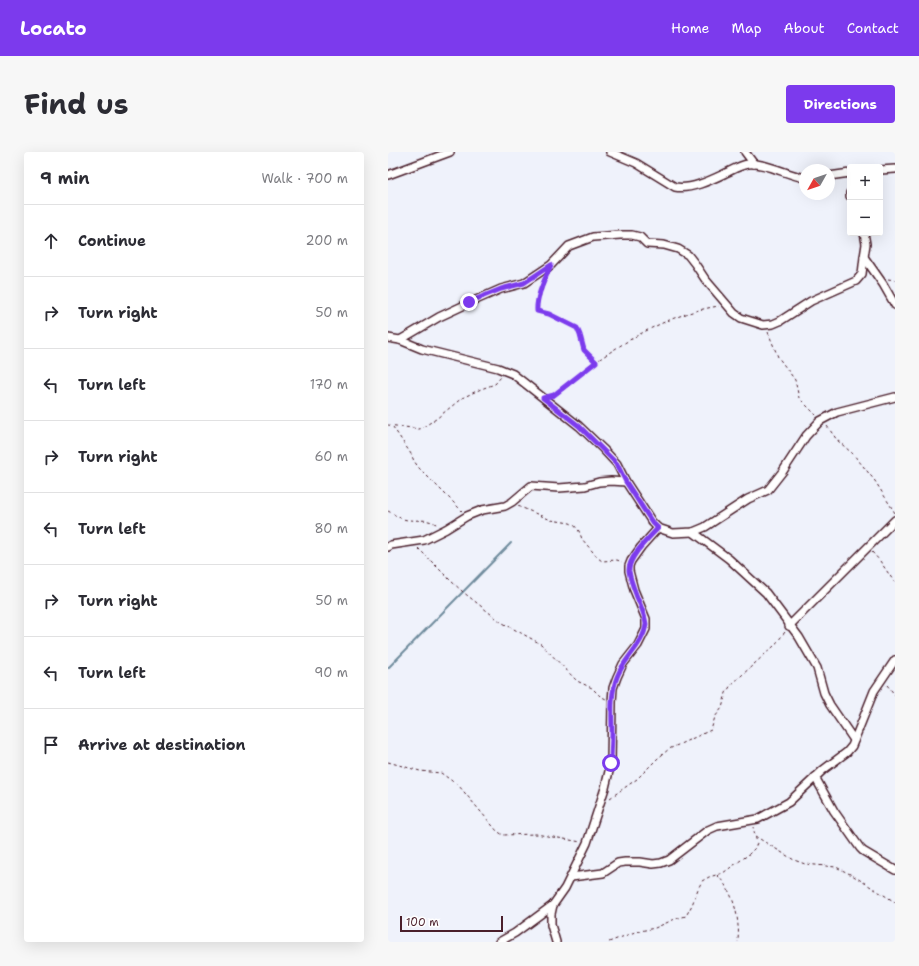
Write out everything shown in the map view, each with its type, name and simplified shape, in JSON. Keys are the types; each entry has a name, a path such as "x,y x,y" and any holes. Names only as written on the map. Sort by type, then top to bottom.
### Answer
{"street":[{"path":"388,175 450,152"},
{"path":"610,152 636,163 675,187 682,188 711,179 746,164 764,166 799,177"},
{"path":"746,152 754,164"},
{"path":"883,170 895,169"},
{"path":"835,175 847,173"},
{"path":"400,340 469,302 501,289 524,283 551,265 569,246 593,237 608,235 632,235 640,237 647,244 664,245 678,249 688,255 726,305 741,318 763,325 773,324 811,301 856,281 862,274 866,244 865,236"},
{"path":"864,257 883,284 895,305"},
{"path":"388,338 400,340 422,349 475,361 513,374 579,426 603,449 617,464 626,482 652,522 658,528 673,533 693,532 704,527 748,499 768,490 783,471 806,436 821,420 837,412 895,397"},
{"path":"388,547 391,545 416,542 432,537 467,516 482,510 505,506 512,502 530,486 559,488 578,487 598,482 626,482"},
{"path":"790,626 895,520"},
{"path":"556,942 551,925 550,914 553,905 565,888 587,843 611,763 613,688 623,664 638,645 646,629 646,624 634,590 629,566 641,547 658,528"},
{"path":"693,532 729,559 766,593 799,637 817,668 824,693 830,705 854,740"},
{"path":"571,876 603,873 618,863 661,863 669,860 708,830 717,826 758,819 789,802 815,777 847,752 852,746 874,691 895,660"},
{"path":"815,777 834,811 860,848 895,870"},
{"path":"499,942 515,933 553,905"}],"path":[{"path":"551,265 538,302 537,311 549,314 577,328 584,350 596,362"},
{"path":"543,398 554,395 596,362 640,334 686,313 726,305"},
{"path":"763,325 770,335 778,356 795,380 799,398 813,411 837,440 853,454 863,466 875,481 895,514"},
{"path":"388,425 420,429 436,419 462,398 481,388 495,384 506,371"},
{"path":"392,426 411,454 418,468 467,516"},
{"path":"512,502 521,508 551,520 570,523 579,531 582,539 598,558 605,561 617,560 629,566"},
{"path":"388,510 401,518 409,520 423,519 433,522 446,529"},
{"path":"416,542 418,548 451,582 463,592 501,622 541,644 577,681 592,688 600,696 612,702"},
{"path":"867,548 880,561 895,584"},
{"path":"600,802 610,798 637,779 669,749 711,730 715,717 722,708 726,693 731,686 774,646 790,626"},
{"path":"883,678 895,695"},
{"path":"388,762 420,772 441,773 459,786 502,835 536,834 587,843"},
{"path":"610,942 635,932 655,928 686,916 702,881 709,876 723,873 748,856 755,848 756,843 751,820"},
{"path":"754,835 794,860 804,864 836,867 852,875 895,902"},
{"path":"717,875 723,882 734,902 737,915 738,942"}],"waterway":[{"path":"388,668 511,543"}],"route":[{"path":"469,302 501,289 524,283 551,265 538,302 537,311 549,314 577,328 584,350 596,362 554,395 543,398 579,426 617,464 626,482 652,522 658,528 641,547 629,566 634,590 646,619 646,629 638,645 623,664 613,688 611,763"}]}
